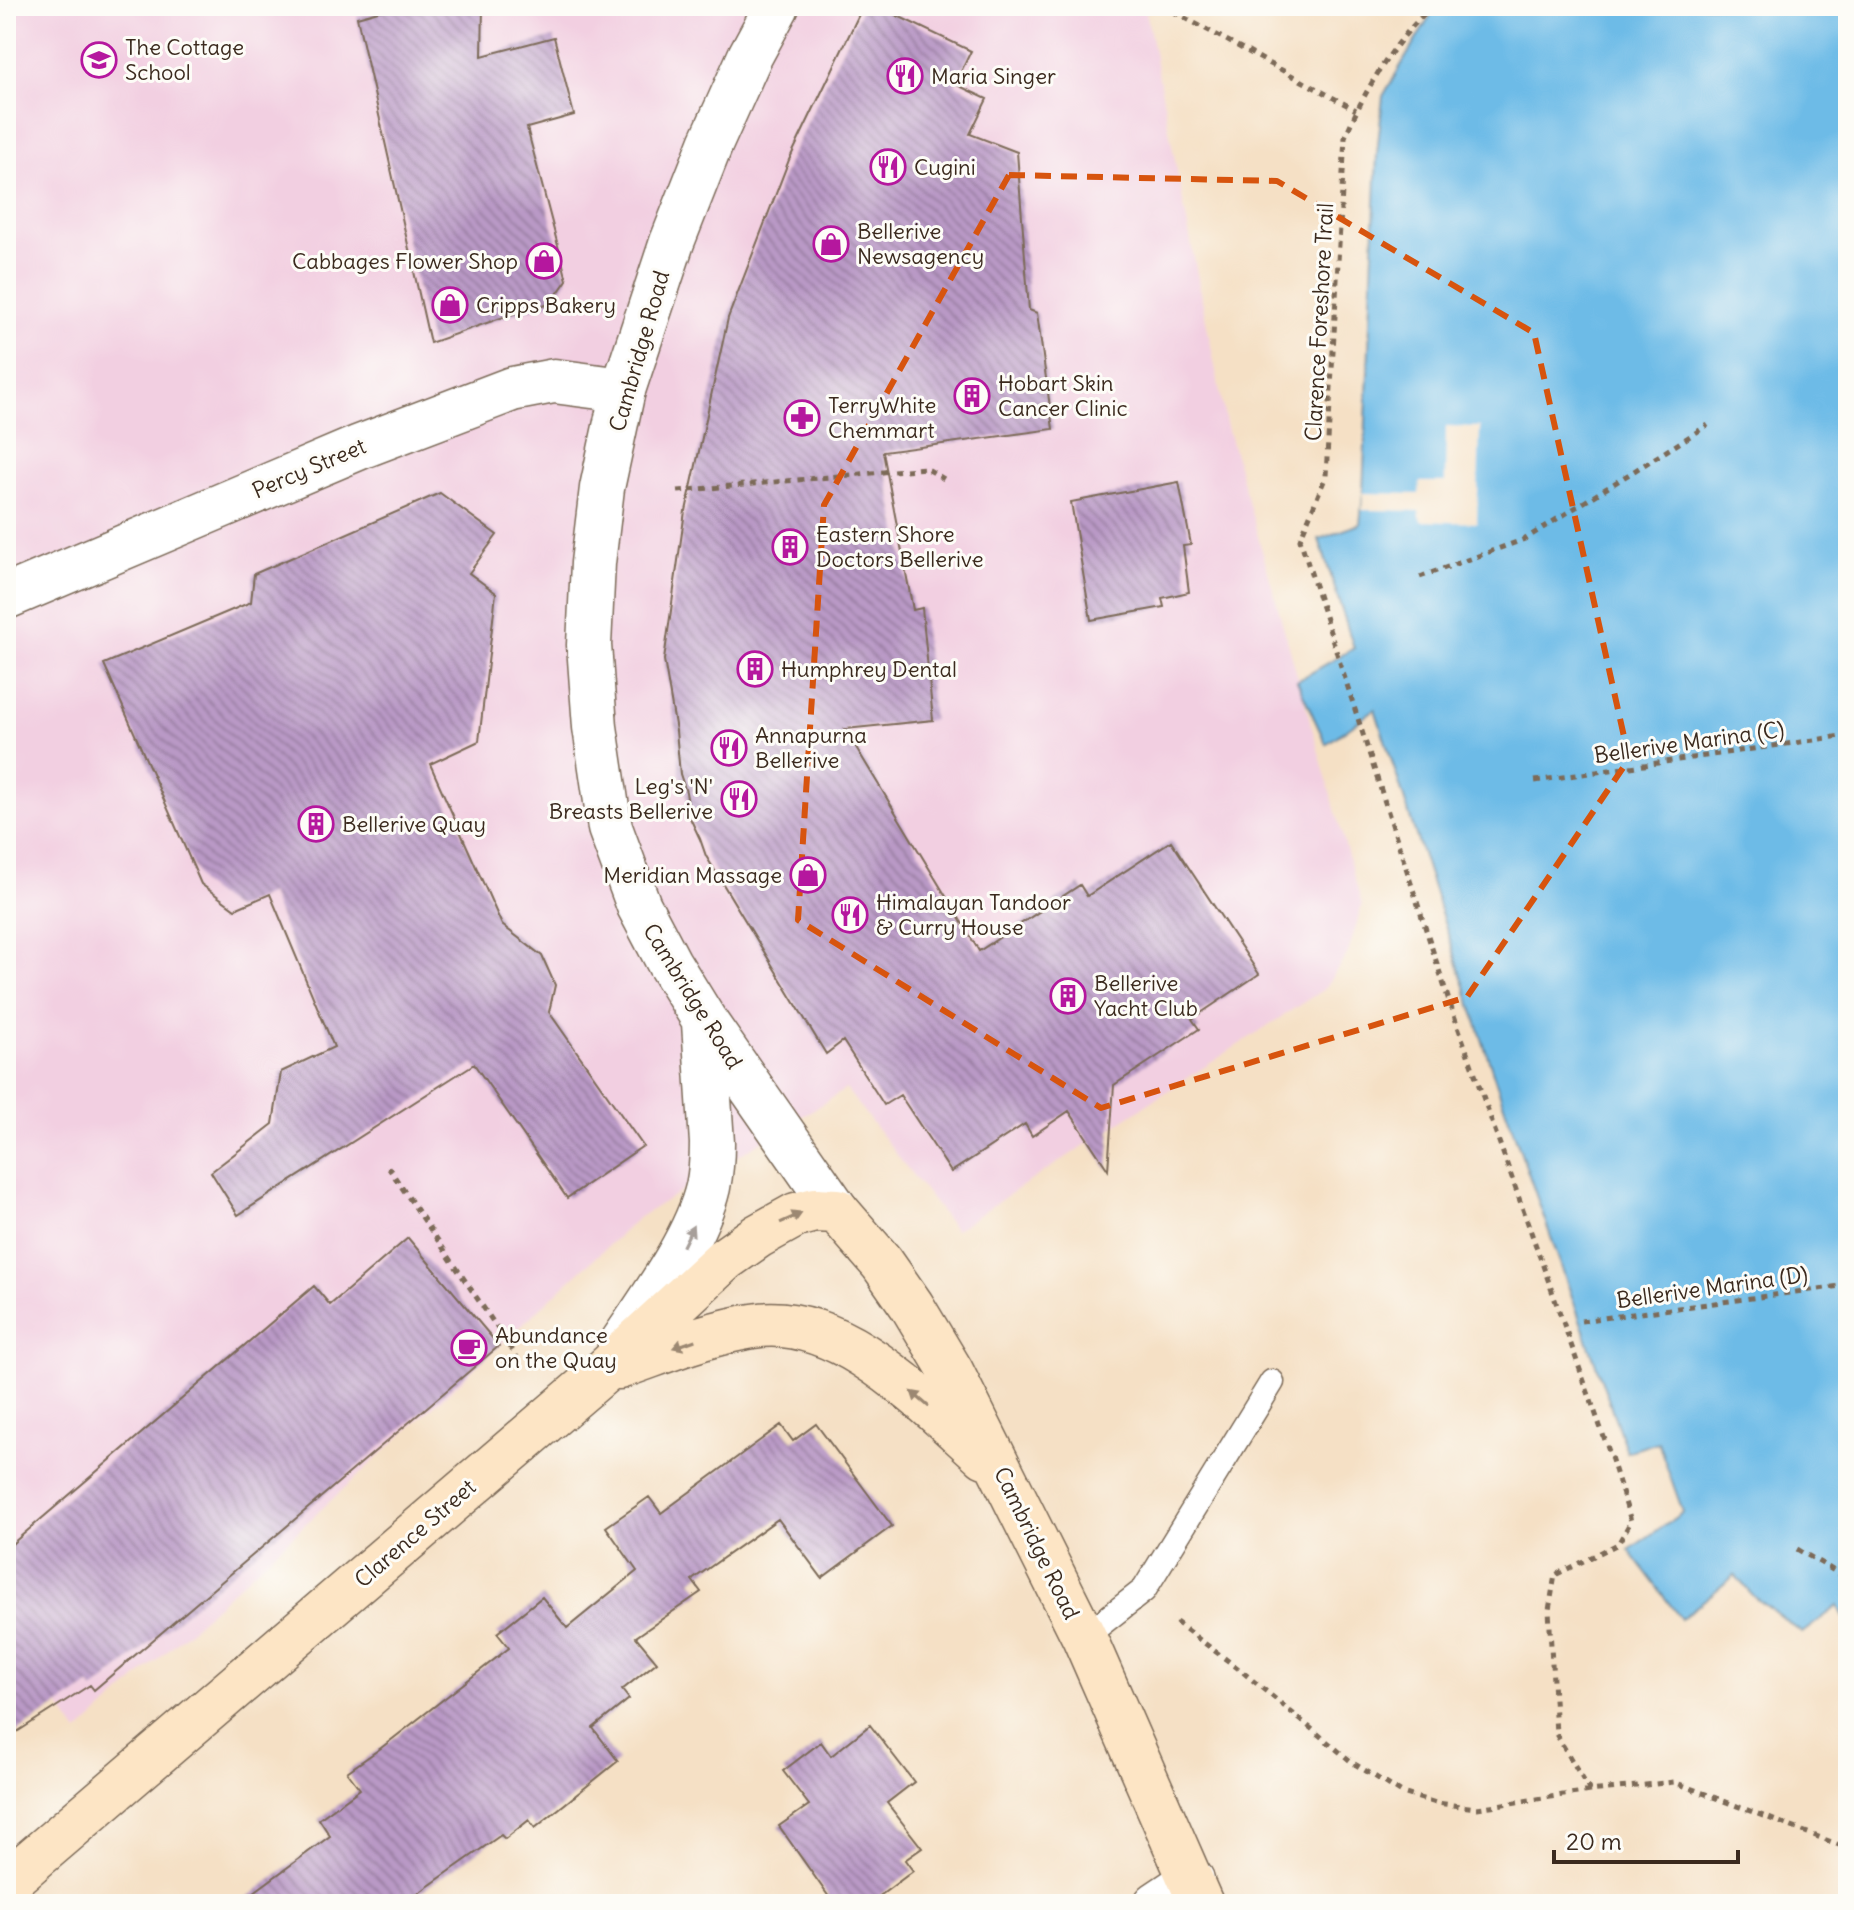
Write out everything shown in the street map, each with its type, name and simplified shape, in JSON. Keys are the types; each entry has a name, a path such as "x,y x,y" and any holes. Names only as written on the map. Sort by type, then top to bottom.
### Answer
{"main road":[{"name":"Clarence Street","path":"6,1883 602,1373 725,1259 796,1215 815,1210 837,1211"},
{"name":"Cambridge Road","path":"837,1211 882,1263 951,1371 1084,1637 1196,1892"},
{"path":"602,1373 704,1338 754,1325 770,1324 808,1330 854,1349 880,1366 1000,1469"}],"street":[{"name":"Cambridge Road","path":"777,6 750,56 706,156 672,242 623,390 602,488 593,563 589,645 595,727 610,828 639,906 704,1020 837,1211"},
{"name":"Percy Street","path":"6,597 360,447 512,389 554,381 623,390"},
{"path":"602,1373 679,1253 708,1188 712,1143 704,1020"},
{"path":"1156,1904 1196,1892"}],"lane":[{"path":"1084,1637 1144,1590 1272,1382"}],"path":[{"path":"1163,6 1356,110"},
{"name":"Clarence Foreshore Trail","path":"1433,6 1409,30 1356,110 1345,137 1326,476 1300,539 1450,1004 1631,1521 1618,1544 1555,1575 1549,1610 1556,1734 1590,1791"},
{"path":"1420,577 1525,539 1708,425"},
{"path":"678,491 926,468 949,482"},
{"name":"Bellerive Marina (C)","path":"1535,781 1848,735"},
{"path":"388,1167 517,1357"},
{"name":"Bellerive Marina (D)","path":"1581,1321 1848,1285"},
{"path":"1797,1549 1848,1579"},
{"path":"1144,1590 1180,1626 1239,1669 1353,1763 1402,1793 1436,1803 1477,1808 1674,1782 1848,1850"}],"highlighted area":[{"path":"1009,175 1277,181 1534,333 1629,759 1467,997 1101,1108 798,920 824,505"}],"shaded area":[{"path":"6,6 1145,6 1226,423 1362,905 1348,953 1324,989 955,1230 846,1089 638,1218 78,1733 6,1629"}],"water":[{"path":"1441,6 1848,6 1848,1623 1838,1606 1802,1633 1751,1594 1735,1575 1681,1619 1629,1550 1683,1512 1658,1442 1627,1452 1497,1085 1375,709 1326,744 1297,681 1354,648 1319,539 1360,524 1377,154 1383,96 1432,13"}],"pier":[{"path":"1446,426 1480,427 1477,523 1421,521 1419,511 1362,510 1363,493 1419,494 1420,482 1445,482"}],"building":[{"path":"396,6 483,6 482,56 554,37 574,115 527,128 567,280 550,304 430,343 357,17"},
{"path":"863,6 877,6 971,51 955,84 987,99 970,134 1017,152 1029,310 1037,313 1053,429 883,452 913,610 922,608 933,720 845,729 979,951 1080,885 1087,896 1171,841 1259,974 1192,1019 1199,1029 1114,1085 1108,1170 1069,1111 1032,1136 1025,1124 951,1172 900,1095 884,1105 843,1041 826,1054 706,856 690,818 680,774 664,660 685,511 728,318 789,160"},
{"path":"1179,482 1191,545 1183,546 1189,592 1162,598 1164,607 1091,620 1071,502"},
{"name":"Bellerive Quay","path":"440,493 497,535 469,573 496,593 479,741 430,764 502,925 542,956 555,985 549,1012 643,1146 567,1198 474,1064 238,1215 211,1172 273,1124 281,1072 334,1047 270,894 235,909 201,884 104,664 251,602 254,574"},
{"path":"408,1238 499,1346 94,1690 90,1685 6,1739 6,1549 314,1286 330,1305"},
{"path":"816,1424 892,1526 822,1578 778,1519 692,1580 701,1592 636,1637 657,1662 622,1690 629,1699 593,1728 618,1761 535,1828 529,1820 505,1839 501,1835 403,1904 238,1904 330,1836 319,1819 360,1789 347,1772 509,1648 497,1633 542,1597 567,1628 637,1571 606,1527 649,1497 661,1513 781,1425 793,1441"},
{"path":"870,1725 914,1782 887,1803 922,1848 905,1860 913,1871 869,1904 834,1904 779,1826 809,1805 783,1771 821,1742 831,1756"}],"place":[{"name":"The Cottage School","path":"99,60"},
{"name":"Maria Singer","path":"905,76"},
{"name":"Cugini","path":"888,167"},
{"name":"Bellerive Newsagency","path":"831,244"},
{"name":"Cabbages Flower Shop","path":"544,261"},
{"name":"Cripps Bakery","path":"450,305"},
{"name":"Hobart Skin Cancer Clinic","path":"972,396"},
{"name":"TerryWhite Chemmart","path":"802,418"},
{"name":"Eastern Shore Doctors Bellerive","path":"790,547"},
{"name":"Humphrey Dental","path":"755,669"},
{"name":"Annapurna Bellerive","path":"729,748"},
{"name":"Leg's 'N' Breasts Bellerive","path":"739,799"},
{"name":"Bellerive Quay","path":"316,824"},
{"name":"Meridian Massage","path":"808,875"},
{"name":"Himalayan Tandoor & Curry House","path":"850,915"},
{"name":"Bellerive Yacht Club","path":"1068,996"},
{"name":"Abundance on the Quay","path":"469,1348"}]}
